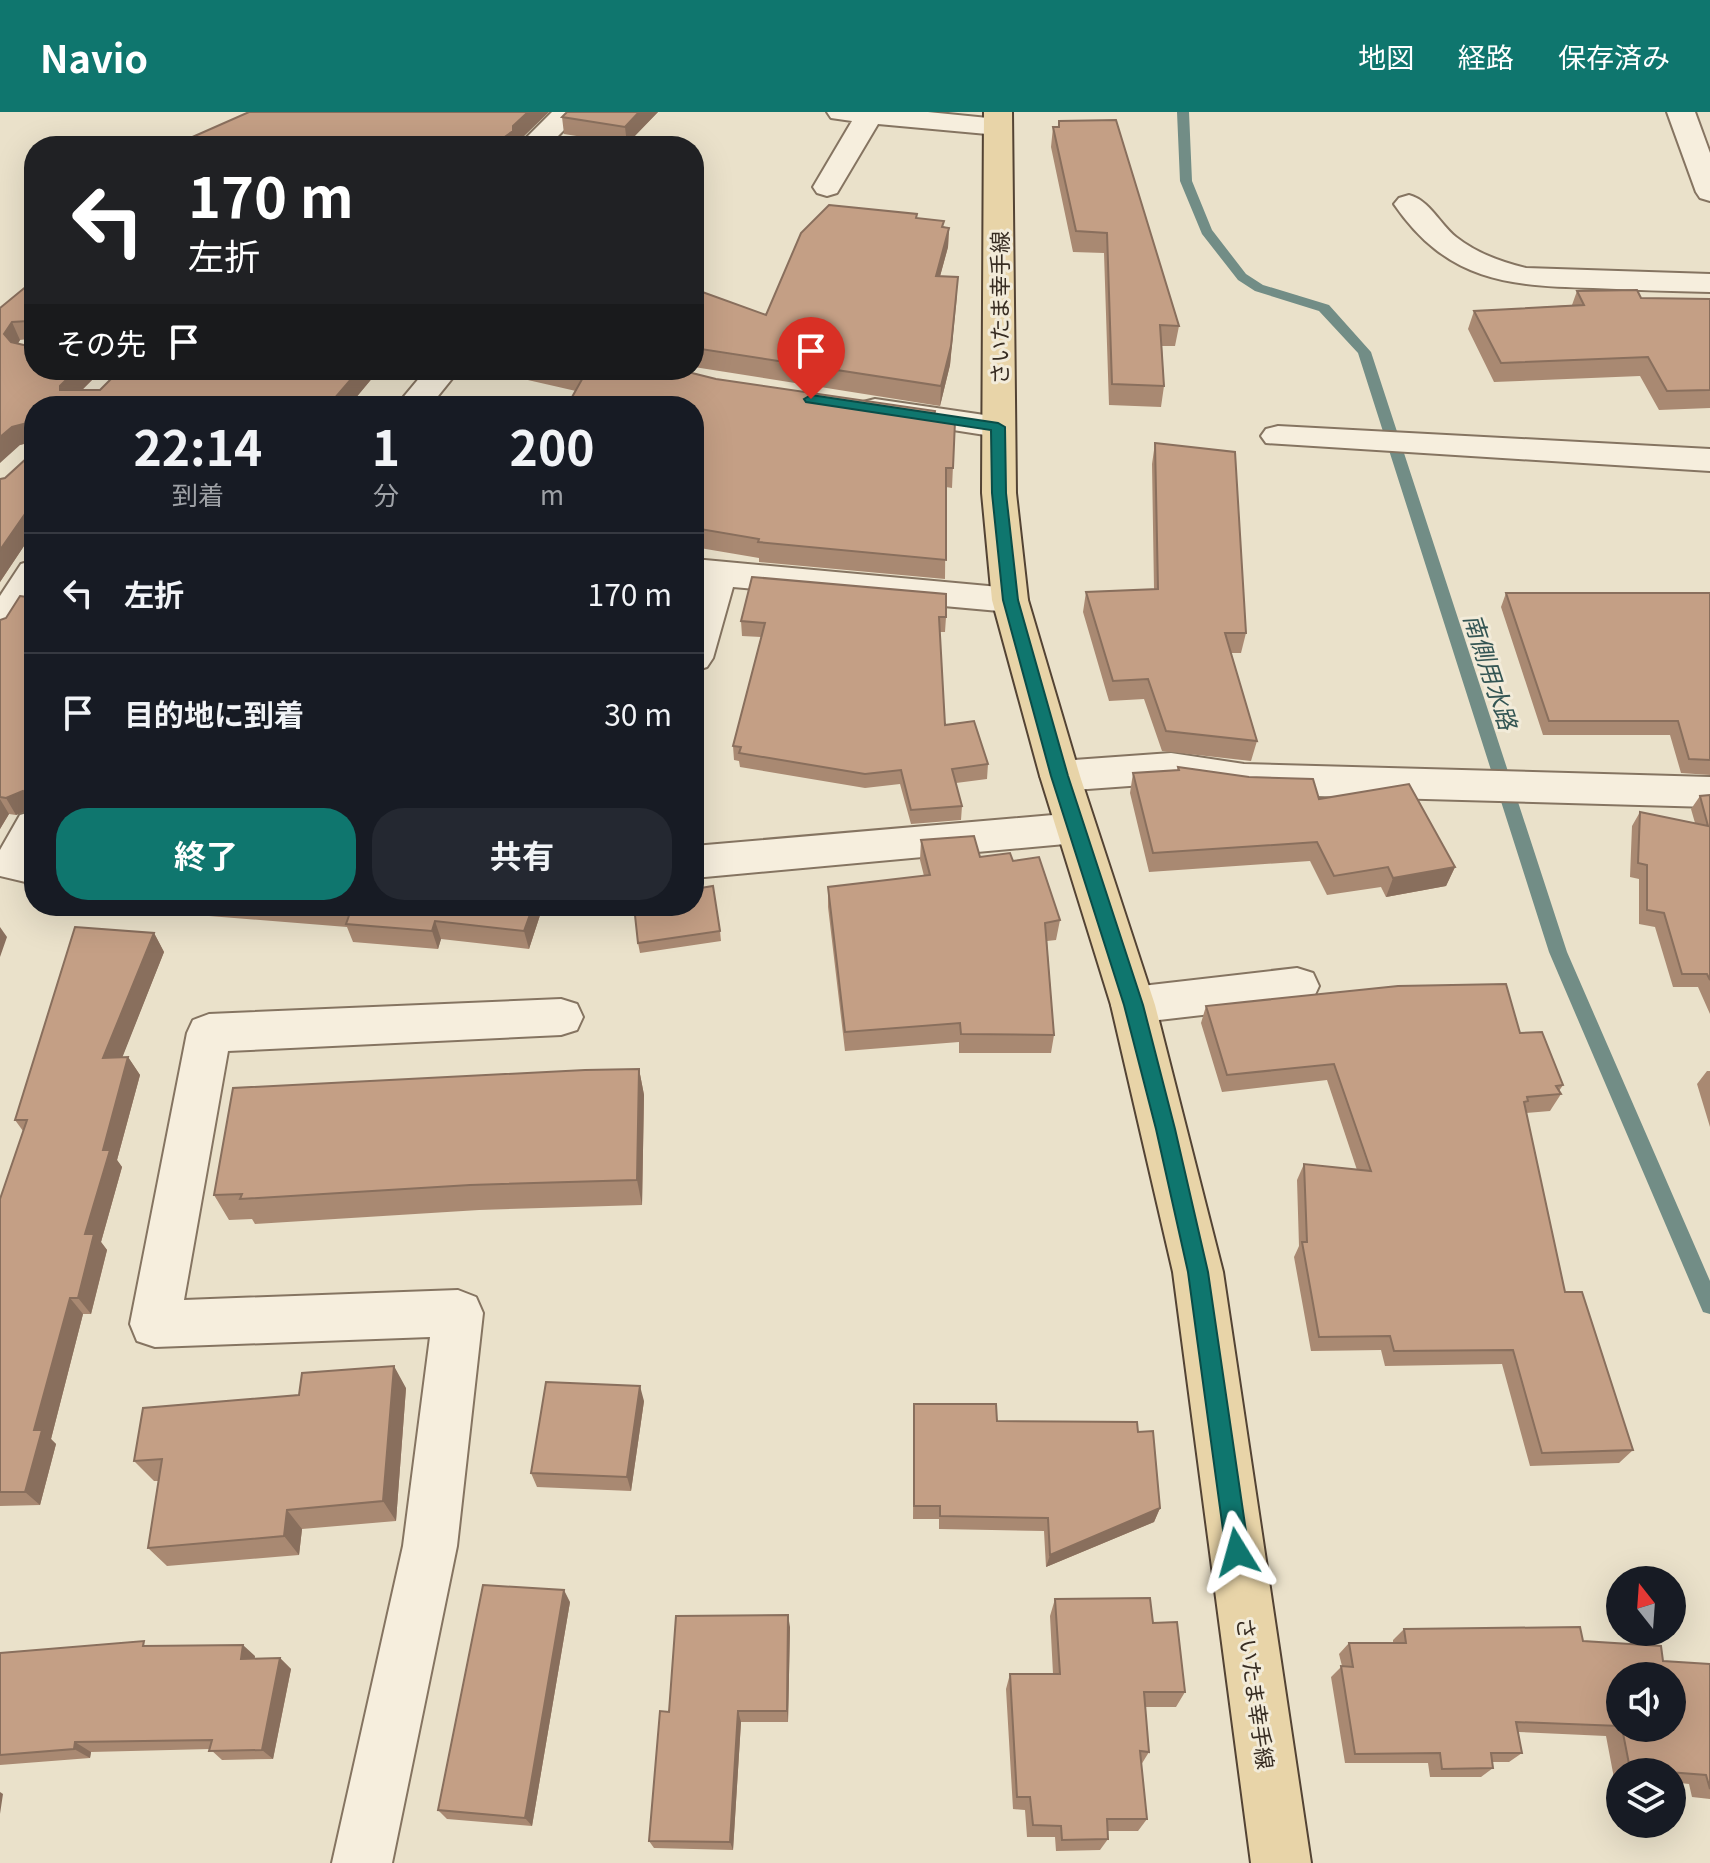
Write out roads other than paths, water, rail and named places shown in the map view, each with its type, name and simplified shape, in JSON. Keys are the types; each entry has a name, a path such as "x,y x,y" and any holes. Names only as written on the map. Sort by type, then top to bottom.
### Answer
{"main road":[{"name":"さいたま幸手線","path":"998,120 999,493 1010,600 1060,776 1133,1005 1198,1272 1281,1863"}],"street":[{"path":"542,136 566,112"},
{"path":"1681,112 1710,192"},
{"path":"827,187 855,113 998,120"},
{"path":"1409,204 1435,235 1478,262 1502,272 1526,277 1710,283"},
{"path":"421,396 434,380"},
{"path":"842,404 998,427"},
{"path":"1278,436 1710,460"},
{"path":"704,592 707,572 1010,600"},
{"path":"0,625 24,588"},
{"path":"1060,776 1171,768 1244,779 1710,792"},
{"path":"704,861 1076,828"},
{"path":"24,844 13,864 24,866"},
{"path":"1133,1005 1297,986"},
{"path":"362,1863 430,1546 458,1313 155,1324 209,1033 561,1017"}],"waterway":[{"name":"南側用水路","path":"1183,112 1186,181 1206,231 1242,277 1259,288 1324,308 1364,352 1558,952 1710,1305"}]}
